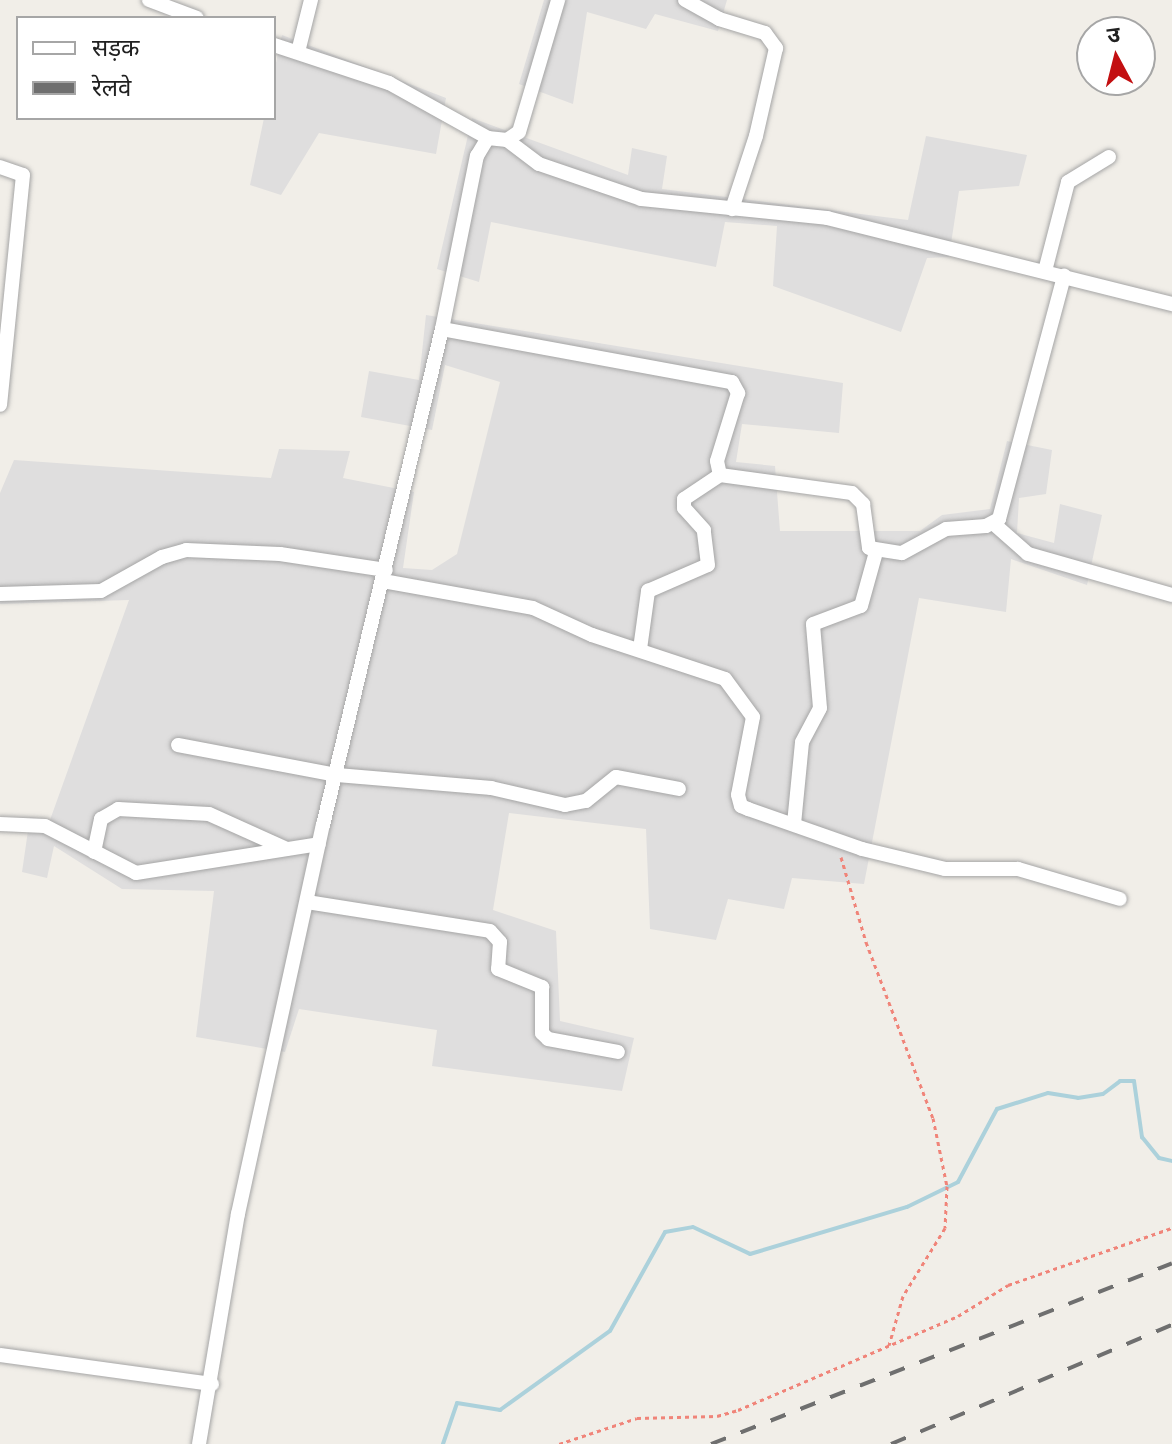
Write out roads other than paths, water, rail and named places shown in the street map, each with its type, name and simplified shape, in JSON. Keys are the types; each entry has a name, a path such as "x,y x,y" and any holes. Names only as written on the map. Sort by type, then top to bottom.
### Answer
{"street":[{"path":"149,0 192,16"},
{"path":"298,52 311,0"},
{"path":"507,140 525,120 558,0"},
{"path":"685,0 719,19 765,33 776,48 756,136 732,209"},
{"path":"276,46 418,96 488,138 507,140 539,164 641,199 827,218 1172,304"},
{"path":"199,1444 212,1384 238,1214 319,844 442,329 477,156 488,138"},
{"path":"1045,271 1068,182 1109,157"},
{"path":"0,167 23,175 0,405"},
{"path":"994,524 1064,276"},
{"path":"442,329 732,382 738,393 717,461 720,475"},
{"path":"640,649 648,591 708,565 704,530 684,508 684,499 720,475 852,493 863,504 865,542 876,552 912,551 946,529 994,524 1028,554 1172,595"},
{"path":"0,594 101,591 162,557 186,550 280,554 533,608 592,635 640,649 732,685 753,717 738,801 836,838 945,869 1018,869 1120,899"},
{"path":"794,824 802,742 820,708 813,624 861,606 876,552"},
{"path":"178,745 337,775 491,788 565,805 586,801 616,777 679,789"},
{"path":"94,852 101,819 118,809 209,814 288,850"},
{"path":"0,824 45,826 124,869 147,873 319,844"},
{"path":"307,902 490,931 500,942 498,969 542,987 542,1033 548,1039 618,1052"},
{"path":"0,1355 212,1384"}],"waterway":[{"path":"443,1444 457,1403 500,1410 610,1331 665,1232 693,1227 750,1254 907,1207 958,1182 997,1109 1048,1093 1078,1098 1103,1094 1120,1081 1134,1081 1142,1137 1159,1158 1172,1161"}],"railway":[{"path":"711,1444 1172,1263"},
{"path":"891,1444 1172,1325"}]}
